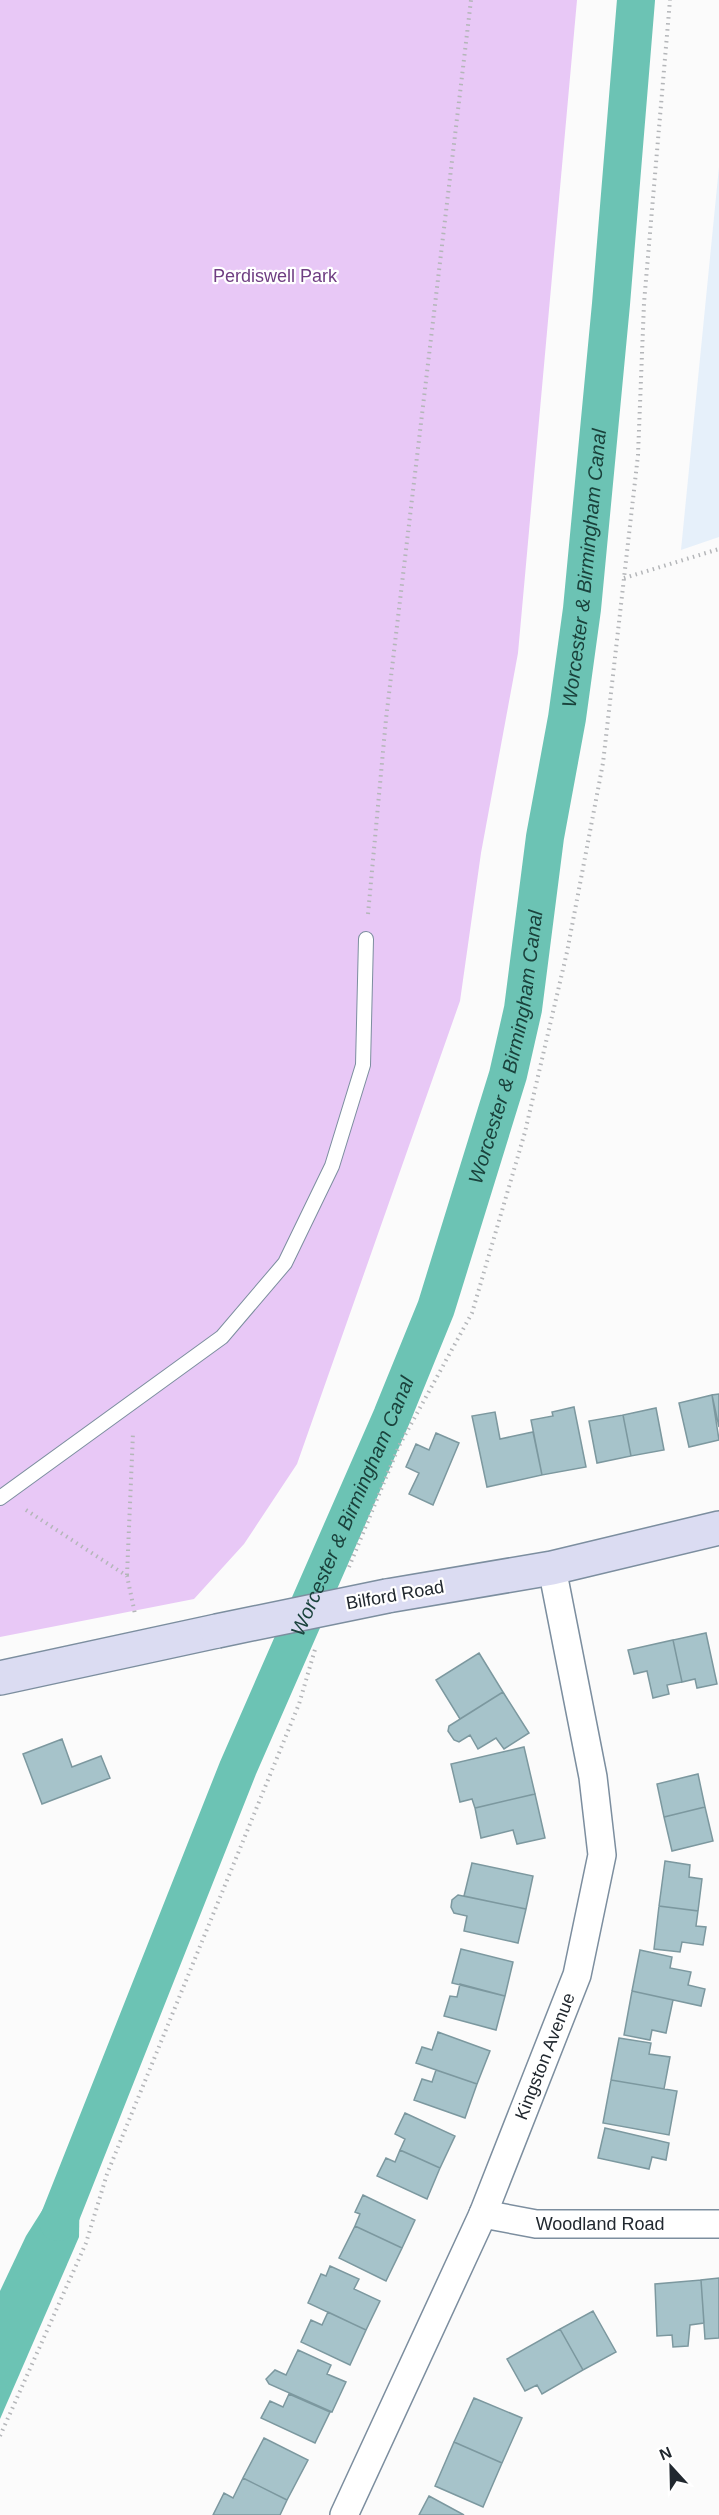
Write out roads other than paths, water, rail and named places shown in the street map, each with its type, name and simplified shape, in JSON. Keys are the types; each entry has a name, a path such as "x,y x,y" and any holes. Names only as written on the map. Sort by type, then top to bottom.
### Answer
{"main road":[{"name":"Bilford Road","path":"0,1678 387,1596 552,1568 719,1528"}],"street":[{"name":"Kingston Avenue","path":"344,2515 483,2214 577,1975 602,1855 593,1777 552,1568"},
{"name":"Woodland Road","path":"483,2214 536,2224 719,2224"}],"lane":[{"path":"2,1496 222,1337 285,1263 332,1166 363,1065 366,939"}],"waterway":[{"name":"Worcester & Birmingham Canal","path":"58,2222 238,1768 392,1416 436,1308 508,1075 523,1009 545,837 567,718 582,609 611,304 636,0"}],"park label":[{"name":"Perdiswell Park","path":"275,276"}]}
